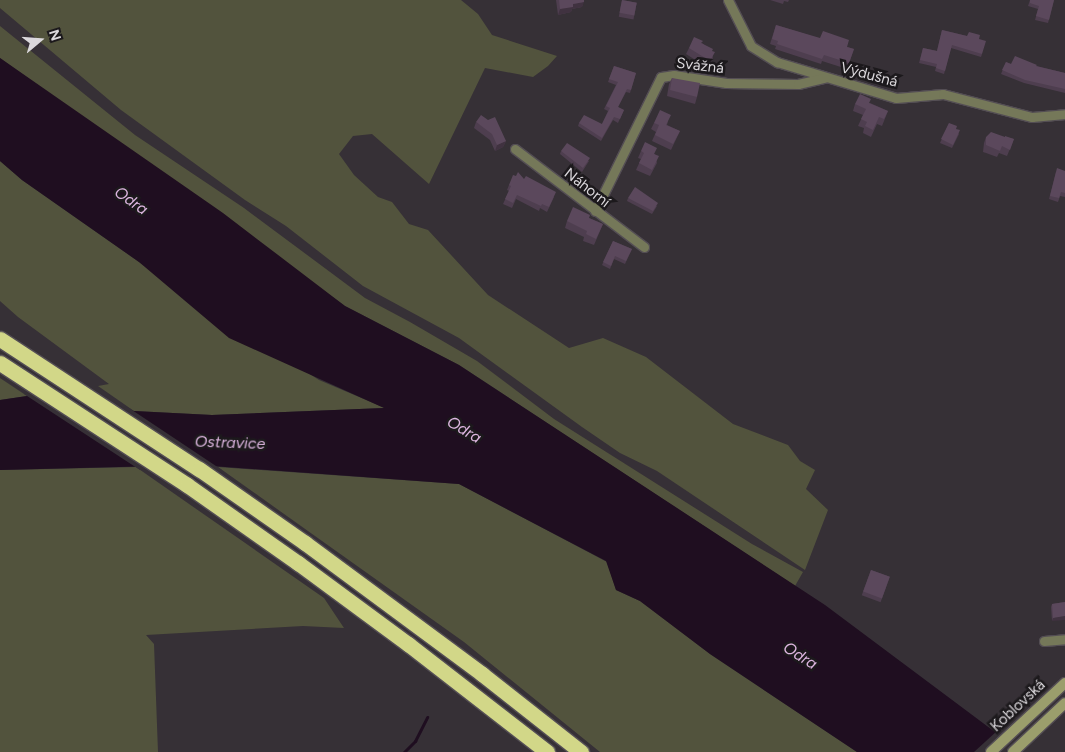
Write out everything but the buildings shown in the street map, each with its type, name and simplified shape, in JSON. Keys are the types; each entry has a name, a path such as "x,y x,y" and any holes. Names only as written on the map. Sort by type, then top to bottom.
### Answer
{"highway":[{"path":"0,339 199,470 409,620 581,752"},
{"path":"0,363 187,485 408,644 547,752"}],"street":[{"name":"Výdušná","path":"728,0 751,46 777,62 896,98 943,94 1032,117 1065,114"},
{"name":"Svážná","path":"595,211 661,77 674,74 726,83 798,84 825,78"},
{"name":"Náhorní","path":"515,149 644,246"},
{"path":"1044,641 1065,639"},
{"name":"Koblovská","path":"991,752 1065,683"},
{"name":"Koblovská","path":"1012,752 1064,704"}],"green space":[{"path":"0,0 461,0 478,14 492,35 557,56 548,66 533,77 485,68 429,184 372,134 353,136 339,154 354,175 378,197 392,202 409,224 428,230 488,295 569,348 603,338 646,357 733,424 788,445 800,461 815,470 806,489 828,510 805,570 657,471 620,453 459,338 363,286 286,226 245,200 121,110 0,8"},
{"path":"0,26 135,135 244,208 365,298 477,361 554,419 752,544 803,572 795,586 459,365 345,306 0,58"},
{"path":"0,161 22,180 139,262 319,380 385,408 212,415 134,411 98,386 109,384 18,317 0,301"},
{"path":"0,378 27,396 0,400"},
{"path":"136,467 324,598 344,628 303,626 146,635 154,644 158,752 0,752 0,470"},
{"path":"218,467 459,484 607,562 616,590 640,601 710,654 857,752 600,752 464,642"}],"water":[{"path":"0,58 223,213 345,306 459,365 825,605 995,732 1018,752 857,752 710,654 640,601 616,590 606,561 459,484 198,465 0,470 0,400 27,396 134,411 212,415 384,408 229,338 139,262 22,180 0,161"}],"pier":[{"path":"28,393 129,408 222,470 197,468 140,470 24,394"},
{"path":"997,731 1020,752 974,752"}],"waterway":[{"path":"404,752 415,741 427,717"}],"water label":[{"name":"Odra","path":"131,201"},
{"name":"Odra","path":"464,430"},
{"name":"Ostravice","path":"230,443"},
{"name":"Odra","path":"800,656"}]}
